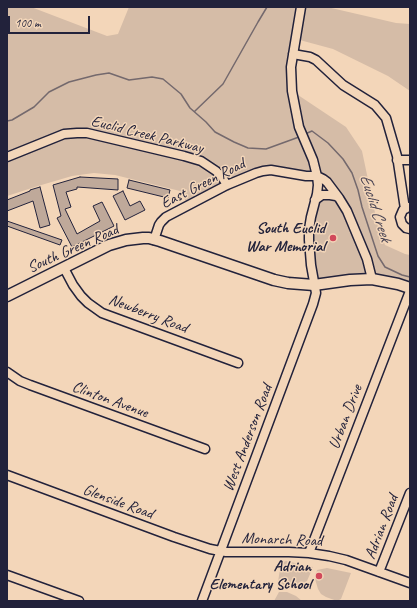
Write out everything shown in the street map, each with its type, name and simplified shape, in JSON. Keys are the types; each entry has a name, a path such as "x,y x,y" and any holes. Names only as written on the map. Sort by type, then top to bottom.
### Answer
{"main road":[{"name":"South Green Road","path":"7,296 117,242 148,238 274,280 288,283 314,285 350,280 372,279"},
{"path":"372,279 398,284 410,289"}],"street":[{"name":"West Anderson Road","path":"202,601 316,293 311,265 309,229 310,217 318,190 317,176 313,160 299,127 292,90 291,67 301,7"},
{"path":"293,54 310,57 316,60 343,85 376,105 386,118 408,208 401,215 401,222 404,226 410,229"},
{"name":"Euclid Creek Parkway","path":"7,158 64,134 87,133 201,161 222,177 227,185"},
{"path":"397,160 410,160"},
{"name":"East Green Road","path":"154,240 159,225 163,219 227,185 256,173 271,170 317,176"},
{"path":"317,176 327,182 347,211 367,259 372,279"},
{"path":"315,200 322,195 336,196 339,198"},
{"name":"Newberry Road","path":"64,268 81,296 102,313 238,363"},
{"name":"Urban Drive","path":"309,552 410,289"},
{"name":"Clinton Avenue","path":"7,372 20,381 30,385 205,449"},
{"name":"Glenside Road","path":"7,476 174,537 220,551"},
{"name":"Adrian Road","path":"379,572 410,493"},
{"name":"Monarch Road","path":"220,551 309,552 346,560 410,583"},
{"path":"7,575 75,600"}],"shaded area":[{"path":"7,7 31,7 107,36 118,34 129,7 327,7 396,23 410,24 410,91 388,76 333,49 296,39 292,91 346,127 362,151 378,227 385,245 410,255 410,288 384,281 314,285 311,265 314,203 330,195 327,182 271,170 187,203 180,191 115,175 94,173 72,176 7,196"},
{"path":"286,561 313,567 307,581 291,588 277,588 281,563"},
{"path":"327,568 351,573 341,599 337,601 321,594 318,589 315,579 317,570"},
{"path":"279,592 287,592 296,596 302,601 274,601"}],"building":[{"path":"80,177 118,179 118,190 77,187 77,189 66,192 71,207 65,209 77,234 100,221 93,206 102,202 114,226 72,247 57,218 61,216 53,185"},
{"path":"129,180 170,190 168,198 127,188"},
{"path":"40,187 50,225 40,228 33,201 7,211 7,200"},
{"path":"123,191 130,206 140,201 145,210 125,220 113,196"},
{"path":"7,221 62,240 60,245 7,226"}],"waterway":[{"path":"195,111 223,84 267,7"},
{"name":"Euclid Creek","path":"7,121 12,120 34,107 49,92 69,82 109,73 129,80 152,77 163,79 181,94 190,108 215,132 248,148 266,149 299,137"},
{"name":"Euclid Creek","path":"305,134 312,131 328,143 343,159 352,173 378,256 385,267 410,277"}],"place":[{"name":"South Euclid War Memorial","path":"333,238"},
{"name":"Adrian Elementary School","path":"319,576"}]}
